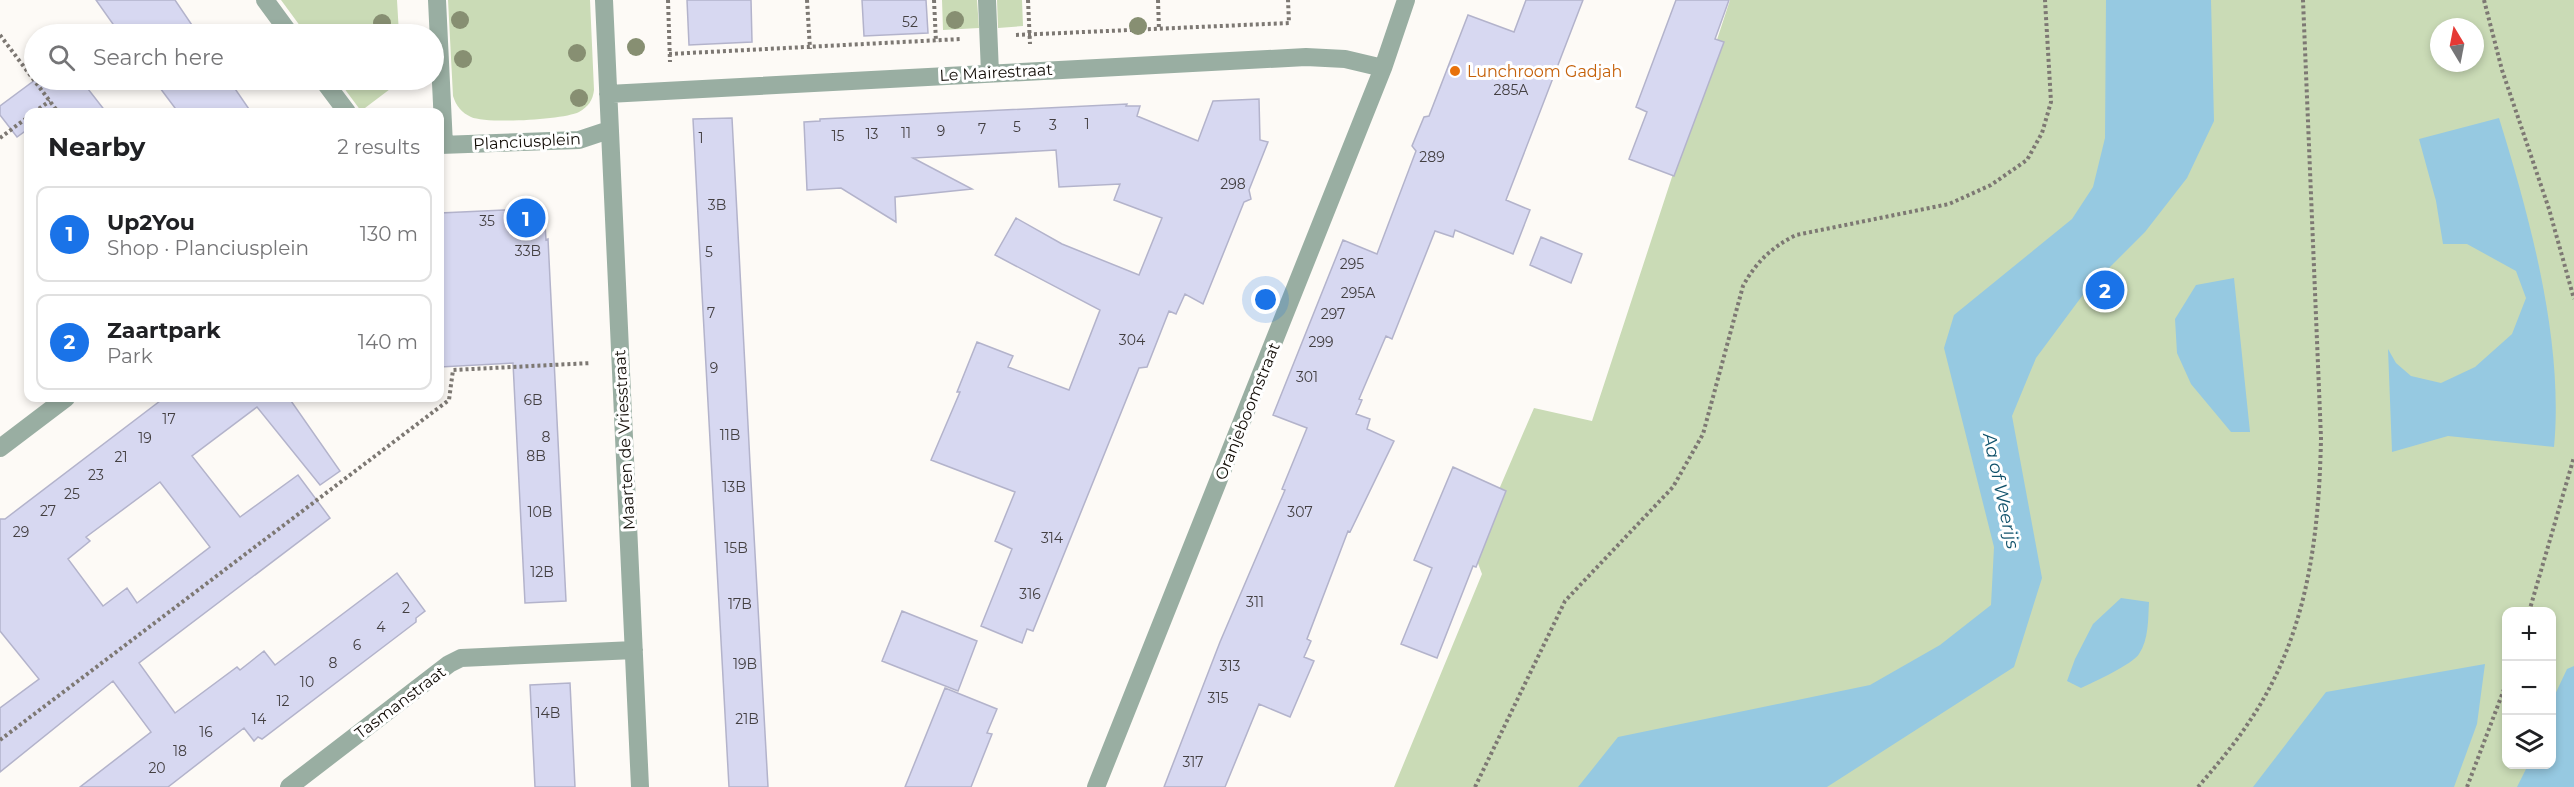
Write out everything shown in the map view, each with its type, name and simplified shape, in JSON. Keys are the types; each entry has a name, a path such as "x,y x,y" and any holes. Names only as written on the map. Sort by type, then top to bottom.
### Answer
{"street":[{"path":"265,0 283,24"},
{"name":"Planciusplein","path":"437,0 438,24"},
{"path":"604,0 608,94"},
{"path":"987,0 990,73"},
{"name":"Oranjeboomstraat","path":"1096,787 1383,68 1406,0"},
{"name":"Le Mairestraat","path":"608,94 1306,57 1345,59 1383,68"},
{"path":"330,90 344,108"},
{"name":"Planciusplein","path":"440,90 441,108"},
{"name":"Maarten de Vriesstraat","path":"608,94 640,787"},
{"name":"Planciusplein","path":"444,145 579,140 609,130"},
{"path":"0,448 61,402"},
{"name":"Tasmanstraat","path":"289,787 450,664 461,658 634,650"}],"path":[{"path":"668,0 671,91"},
{"path":"807,0 810,48"},
{"path":"934,0 938,76"},
{"path":"1028,0 1032,70"},
{"path":"1158,0 1159,20"},
{"path":"1288,0 1290,23"},
{"path":"1475,787 1565,601 1673,487 1695,451 1703,434 1743,286 1763,257 1779,244 1796,235 1949,204 1990,184 2027,160 2042,133 2051,102 2045,0"},
{"path":"2198,787 2250,721 2273,681 2302,602 2316,534 2320,502 2321,438 2302,0"},
{"path":"2484,0 2502,70 2549,209 2574,299"},
{"path":"0,35 24,67"},
{"path":"42,90 55,108"},
{"path":"40,108 50,101"},
{"path":"0,138 24,120"},
{"path":"0,740 448,400 453,370 620,361"},
{"path":"2530,607 2574,457"},
{"path":"2467,787 2502,695"}],"green space":[{"path":"281,0 397,0 398,24 299,24"},
{"path":"448,0 590,0 594,90 590,103 579,112 570,115 542,119 508,121 479,119 465,113 453,96"},
{"path":"942,0 977,0 979,28 943,30"},
{"path":"997,0 1022,0 1023,26 998,28"},
{"path":"1730,0 2574,0 2574,787 1394,787 1482,574 1473,550 1534,408 1592,421"},
{"path":"345,90 389,90 365,108 359,108"}],"water":[{"name":"Aa of Weerijs","path":"2106,0 2211,0 2214,121 2187,178 2145,232 2085,292 2036,358 2012,416 2042,578 2014,667 1827,787 1578,787 1618,737 1870,685 1940,645 1991,605 1994,547 1944,348 1954,315 2072,219 2093,187 2105,138"},
{"path":"2499,118 2533,238 2542,281 2554,365 2556,407 2554,447 2448,436 2392,452 2388,349 2396,363 2411,376 2441,383 2475,367 2512,334 2526,298 2516,271 2467,244 2443,244 2436,201 2419,139"},
{"path":"2234,278 2250,432 2231,432 2191,384 2177,353 2175,319 2196,285"},
{"path":"2121,598 2149,602 2146,635 2139,654 2121,668 2081,688 2067,681 2075,659 2093,624"},
{"path":"2485,664 2477,724 2454,787 2253,787 2326,692"},
{"path":"2574,666 2574,787 2517,787 2526,769 2556,769 2556,692 2567,669"}],"building":[{"path":"96,0 175,0 191,24 113,24"},
{"path":"687,0 751,0 752,42 689,45"},
{"path":"862,0 926,0 928,33 864,36"},
{"path":"1526,0 1583,0 1506,200 1530,210 1513,254 1455,230 1453,237 1435,231 1392,339 1386,336 1359,399 1362,400 1356,414 1370,419 1367,429 1394,441 1350,532 1348,531 1307,639 1311,641 1304,657 1314,661 1290,717 1259,704 1225,787 1164,787 1220,642 1285,490 1282,489 1307,428 1273,415 1343,240 1377,254 1416,151 1412,146 1424,117 1429,116 1468,15 1514,32"},
{"path":"1676,0 1729,0 1715,39 1724,42 1674,176 1629,159 1647,112 1636,107"},
{"path":"24,88 24,90 89,90 103,108 24,108 24,132 17,137 0,115 0,106"},
{"path":"162,90 236,90 248,108 175,108"},
{"path":"1259,99 1260,140 1268,142 1249,190 1251,199 1244,202 1203,304 1185,294 1176,314 1169,311 1147,367 1139,368 1033,631 1027,629 1022,643 981,626 1012,549 995,541 1015,492 931,460 960,392 957,392 977,342 1013,356 1008,367 1069,390 1100,310 995,255 1016,218 1062,244 1139,275 1162,218 1114,200 1120,184 1059,187 1056,150 913,158 972,189 895,197 896,222 841,188 807,190 804,122 820,121 820,119 1127,104 1126,106 1140,106 1137,116 1198,141 1213,101"},
{"path":"732,118 768,787 729,787 702,293 693,119"},
{"path":"544,208 546,240 548,239 566,601 525,603 513,363 444,367 444,213"},
{"path":"1541,237 1582,254 1571,283 1530,265"},
{"path":"159,402 292,402 340,471 320,485 257,407 192,456 240,517 298,475 330,518 139,663 175,713 237,667 240,670 264,651 275,665 397,573 425,611 416,618 416,622 262,739 258,737 254,741 244,728 168,787 80,787 151,732 113,681 0,772 0,708 39,679 0,631 0,519 5,519","holes":["160,482 210,547 137,603 127,588 103,606 68,559 90,541 86,537"]},
{"path":"1453,467 1506,491 1476,567 1473,566 1437,658 1401,644 1432,568 1414,560"},
{"path":"902,611 977,641 958,691 882,661"},
{"path":"570,683 575,787 535,787 530,685"},
{"path":"945,688 997,709 987,733 992,734 971,787 905,787"}],"place":[{"name":"Lunchroom Gadjah","path":"1455,71"},
{"name":"Up2You","path":"526,218"},
{"name":"Zaartpark","path":"2105,290"}]}
